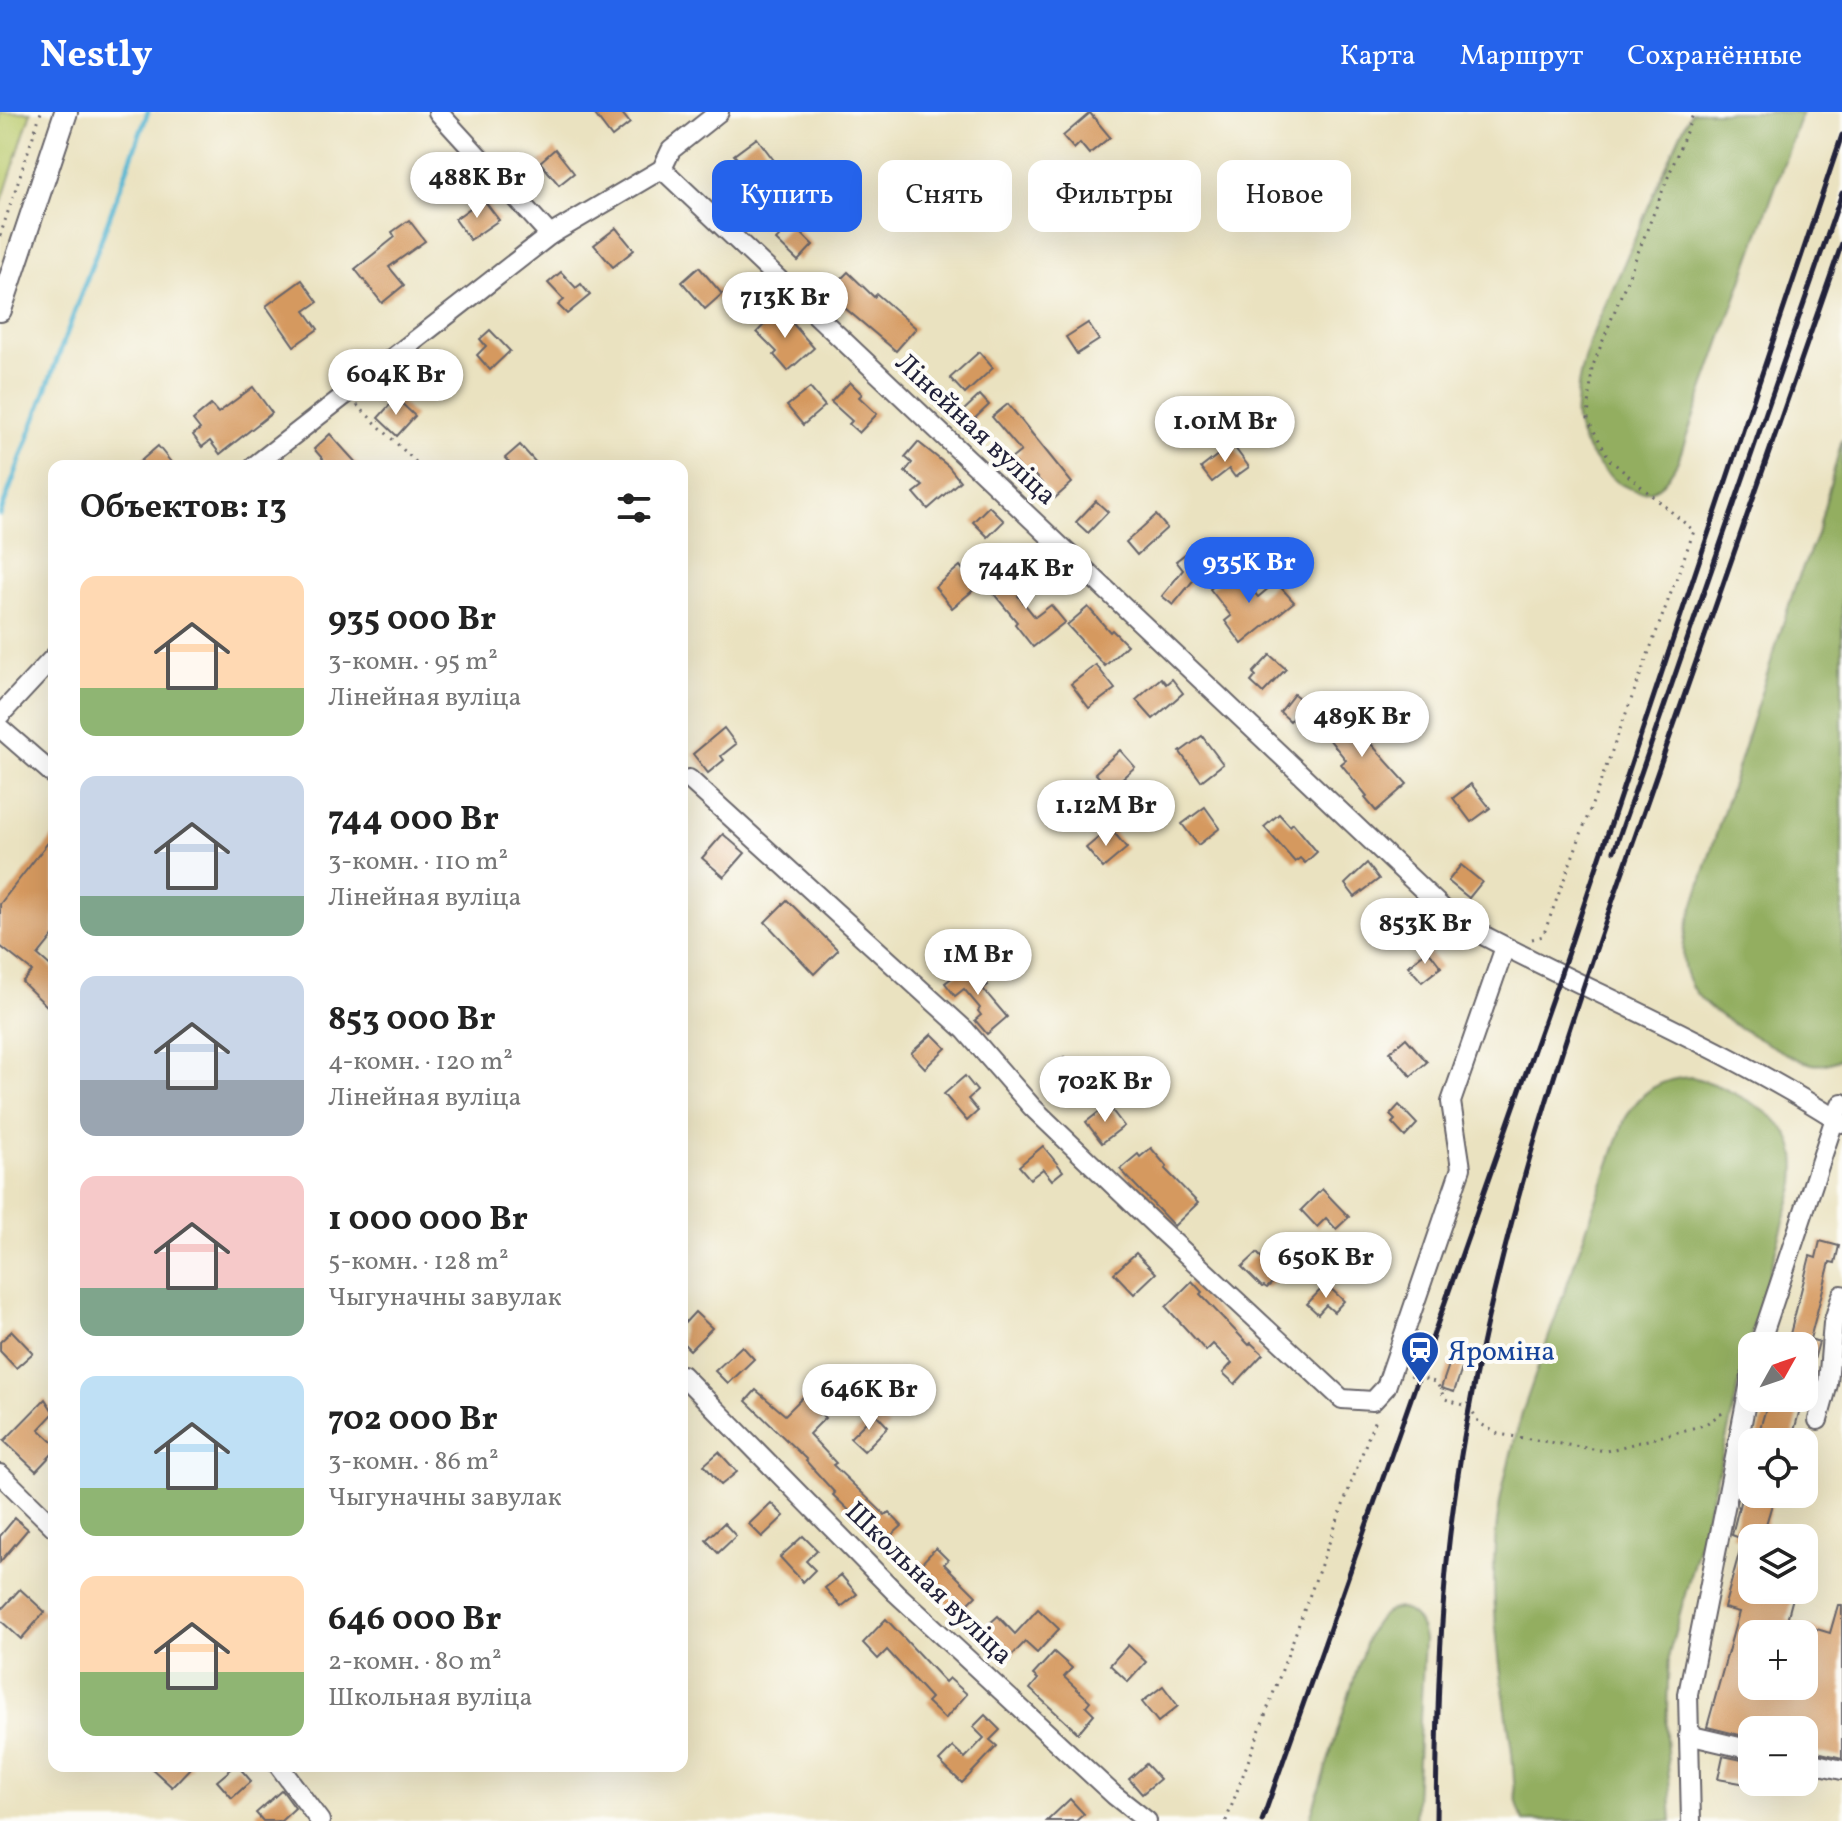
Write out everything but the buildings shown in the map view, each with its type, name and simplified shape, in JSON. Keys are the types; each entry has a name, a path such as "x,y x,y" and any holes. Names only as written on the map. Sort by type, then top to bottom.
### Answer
{"main road":[{"path":"0,310 66,112"}],"street":[{"path":"438,112 550,235"},
{"path":"262,460 550,235 662,169 671,150 719,112"},
{"name":"Лінейная вуліца","path":"662,169 1456,921 1692,1037 1840,1115"},
{"path":"0,715 48,663"},
{"path":"0,728 48,770"},
{"path":"689,779 965,1030 1032,1107 1342,1399 1373,1401 1386,1387 1461,1168 1451,1102 1505,947"},
{"path":"1764,1332 1840,1115"},
{"path":"1818,1420 1828,1384 1833,1323 1842,1295"},
{"name":"Школьная вуліца","path":"688,1381 896,1593 1114,1795 1147,1821"},
{"path":"1691,1821 1688,1694 1744,1412"},
{"path":"0,1474 48,1521"},
{"path":"1688,1735 1738,1747"},
{"path":"1818,1764 1842,1770"},
{"path":"283,1772 320,1821"}],"path":[{"path":"0,236 41,112"},
{"path":"1505,947 1543,936 1694,531 1610,460 1588,420 1592,368 1694,112"},
{"path":"346,394 414,460"},
{"path":"1386,1387 1413,1374 1437,1383 1445,1399 1470,1407 1479,1423 1498,1434 1606,1451 1704,1425 1738,1403"},
{"path":"1226,1821 1376,1417"}],"green space":[{"path":"0,112 31,112 0,207"},
{"path":"1691,112 1802,112 1678,461 1667,479 1645,492 1617,481 1590,454 1579,431 1576,405 1582,366 1599,318"},
{"path":"1842,439 1842,1058 1816,1065 1775,1048 1708,1006 1691,985 1683,954 1687,926 1795,586 1817,535"},
{"path":"1692,1077 1718,1086 1775,1119 1791,1141 1796,1173 1752,1332 1738,1332 1738,1389 1669,1654 1666,1736 1672,1821 1524,1821 1515,1793 1494,1593 1496,1532 1504,1480 1522,1413 1625,1119 1652,1088"},
{"path":"1401,1608 1417,1620 1424,1639 1415,1821 1309,1821 1368,1635 1381,1616"}],"waterway":[{"path":"0,515 148,112"}],"railway":[{"path":"1262,1821 1560,976 1842,135"},
{"path":"1614,851 1842,193"},
{"path":"1436,1821 1441,1631 1452,1517 1466,1426 1505,1247 1584,984 1842,243"}],"place":[{"name":"Яроміна","path":"1420,1384"}]}
